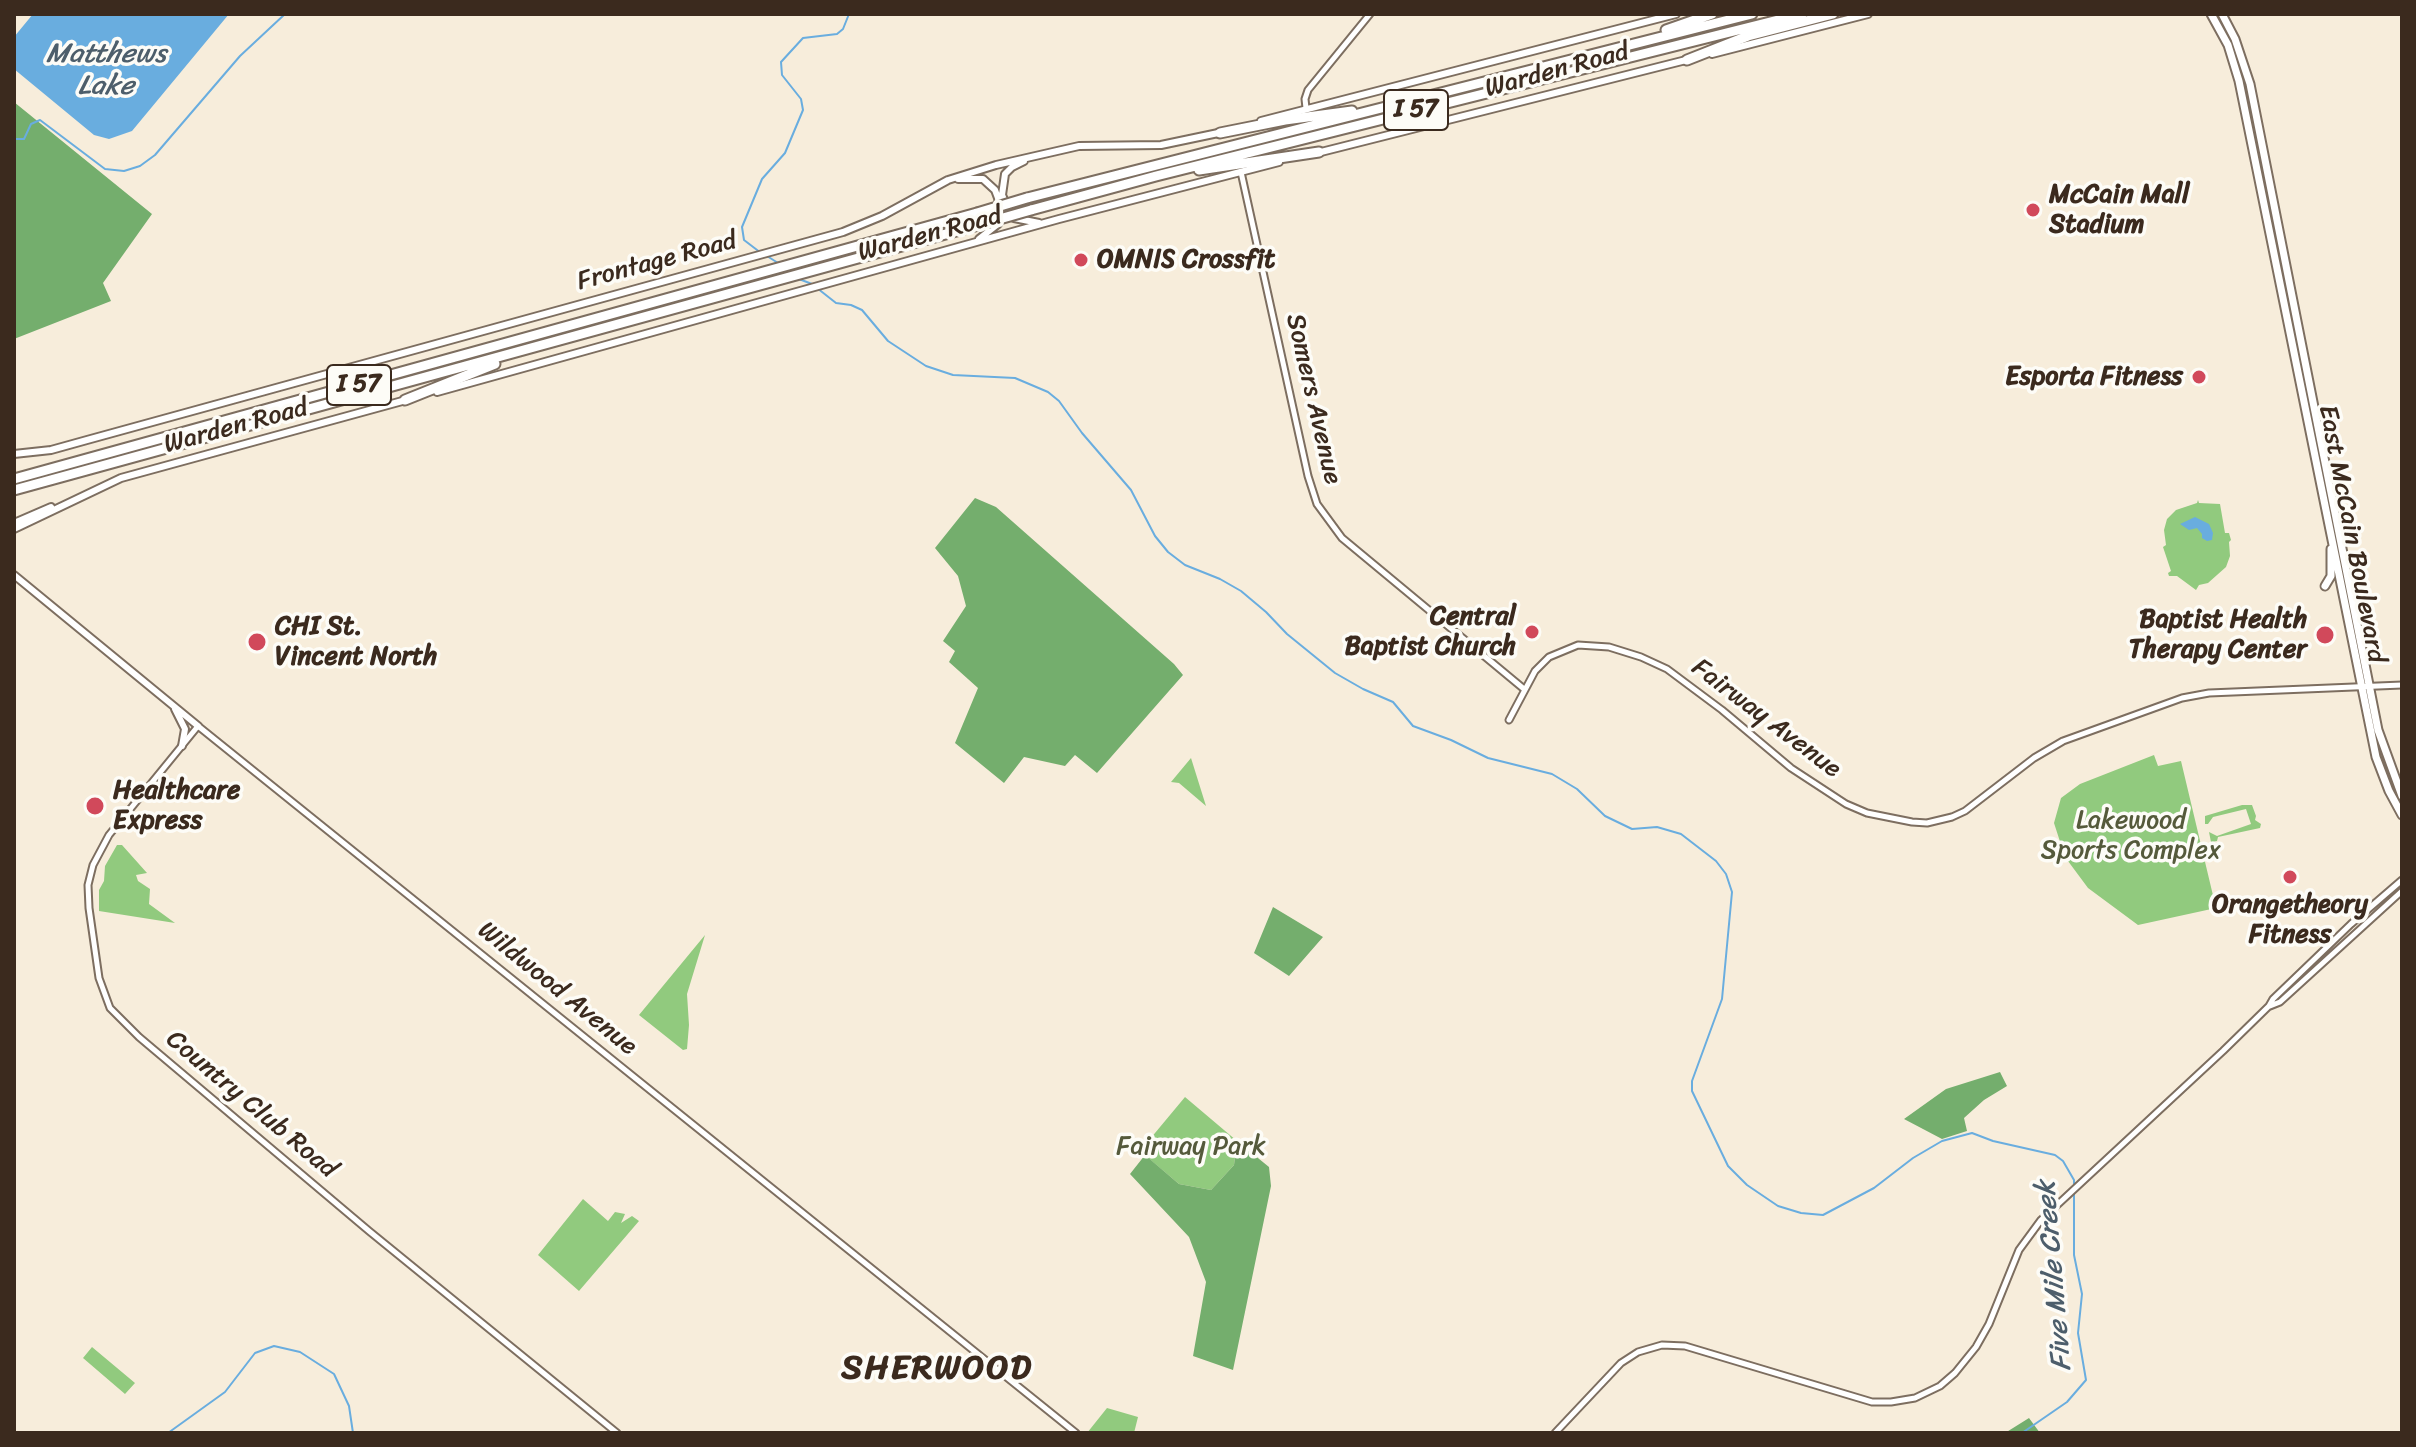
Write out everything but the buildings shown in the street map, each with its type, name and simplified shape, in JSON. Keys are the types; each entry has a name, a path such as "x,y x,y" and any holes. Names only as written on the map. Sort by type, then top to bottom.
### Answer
{"highway":[{"path":"1621,47 1712,14"},
{"name":"I 57","path":"14,479 1027,198 1752,14"},
{"name":"I 57","path":"14,490 1156,176 1802,14"},
{"path":"1687,60 1748,36 1833,14"},
{"path":"1220,133 1298,118 1380,108"},
{"path":"1156,176 1319,152"},
{"path":"405,400 546,345"}],"main road":[{"name":"Frontage Road","path":"14,454 62,447 858,227 948,180 1038,154 1079,146 1161,145 1220,133 1306,108 1676,14"},
{"name":"Warden Road","path":"14,529 121,478 1049,222 1868,14"},
{"path":"2211,14 2228,45 2239,81 2279,254"},
{"path":"2222,14 2235,39 2250,84 2279,254"},
{"path":"1038,154 1005,174 1002,195 1014,218 1032,223 1049,222"},
{"path":"948,180 983,179 995,190 998,198 998,224 969,245"},
{"name":"East McCain Boulevard","path":"2279,254 2331,535 2366,687 2402,796"},
{"name":"East McCain Boulevard","path":"2279,254 2366,687 2376,757 2402,815"},
{"path":"14,523 74,499"},
{"path":"2325,586 2331,576 2331,535"},
{"name":"Wildwood Avenue","path":"14,575 198,726"},
{"path":"173,706 184,726 182,746"}],"street":[{"path":"1306,108 1308,90 1370,14"},
{"name":"Somers Avenue","path":"1241,172 1308,476 1317,504 1342,538 1524,689"},
{"name":"Fairway Avenue","path":"1509,720 1524,689 1544,661 1572,646 1600,645 1641,657 1673,673 1722,710 1778,759 1846,804 1867,813 1920,823 1936,822 1965,811 2034,758 2063,741 2166,702 2209,693 2402,685"},
{"name":"Country Club Road","path":"198,726 109,835 90,874 88,898 99,978 110,1008 139,1037 345,1211 617,1433"},
{"name":"Wildwood Avenue","path":"198,726 1076,1433"},
{"path":"1555,1433 1621,1363 1638,1352 1662,1345 1685,1346 1872,1402 1903,1401 1934,1390 1955,1373 1976,1347 2025,1241 2041,1220 2269,1006 2351,924 2402,880"},
{"path":"2269,1006 2280,1002 2402,891"}],"green space":[{"path":"14,102 152,214 103,283 111,301 14,339"},
{"path":"975,498 996,507 1183,675 1097,773 1075,755 1065,766 1024,757 1004,783 955,743 978,688 949,662 955,651 943,641 966,606 958,576 935,548"},
{"path":"2198,500 2199,503 2220,504 2225,533 2229,533 2231,540 2226,567 2196,590 2177,576 2169,576 2171,571 2163,547 2166,545 2164,530 2167,519 2176,510"},
{"name":"Lakewood Sports Complex","path":"2154,755 2158,766 2181,761 2216,908 2138,925 2088,888 2065,857 2054,823 2061,798 2080,784"},
{"path":"1191,758 1206,806 1179,783 1171,782"},
{"path":"2252,805 2260,828 2218,837 2217,841 2211,842 2209,832 2217,836 2251,824 2246,809 2213,817 2208,824 2205,824 2205,816"},
{"path":"117,845 122,845 147,873 136,875 138,881 150,889 149,904 175,923 99,911 99,890 104,881 105,866"},
{"path":"1273,907 1323,937 1289,976 1254,953"},
{"path":"705,935 687,994 689,1025 687,1049 683,1050 639,1015"},
{"path":"2000,1072 2007,1086 1984,1100 1964,1118 1967,1131 1942,1139 1904,1119 1946,1089"},
{"name":"Fairway Park","path":"1185,1097 1237,1141 1234,1165 1211,1190 1179,1184 1140,1151"},
{"path":"1237,1141 1269,1167 1271,1186 1233,1370 1193,1356 1206,1282 1189,1237 1130,1174 1145,1155 1179,1184 1211,1190 1234,1165"},
{"path":"583,1199 608,1221 615,1212 625,1214 621,1223 632,1216 639,1221 579,1291 538,1255"},
{"path":"92,1347 135,1383 125,1394 83,1358"},
{"path":"1107,1408 1138,1417 1134,1433 1087,1433"},
{"path":"2029,1418 2040,1433 2005,1433"}],"water":[{"name":"Matthews Lake","path":"33,14 229,14 132,131 109,139 94,135 14,69 14,37"},
{"path":"2195,517 2209,524 2212,540 2202,538 2197,528 2189,530 2180,524"}],"waterway":[{"name":"Five Mile Creek","path":"14,139 24,139 31,124 40,120 105,169 124,171 140,166 155,155 240,56 285,14"},
{"name":"Five Mile Creek","path":"761,253 744,240 742,227 762,179 785,153 803,110 801,99 782,75 781,62 803,38 837,34 843,29 849,14"},
{"name":"Five Mile Creek","path":"767,256 778,263"},
{"name":"Five Mile Creek","path":"799,279 812,284"},
{"name":"Five Mile Creek","path":"817,288 836,303 862,310 888,341 926,366 953,375 1015,378 1048,392 1059,401 1131,490 1155,536 1168,552 1185,565 1241,591 1335,673 1393,702 1413,726 1488,758 1552,774 1577,789 1605,816 1632,829 1657,827 1681,834 1716,861 1726,874 1732,892 1722,999 1692,1081 1692,1091 1728,1166 1747,1185 1778,1206 1823,1215 1874,1188 1913,1158 1942,1141 1972,1133 2055,1155 2063,1161 2074,1180 2074,1255 2082,1294 2078,1333 2086,1380 2067,1402 2022,1433"},
{"path":"168,1433 225,1392 255,1353 274,1346 300,1352 334,1374 349,1406 353,1433"}],"place":[{"name":"McCain Mall Stadium","path":"2033,210"},
{"name":"OMNIS Crossfit","path":"1081,260"},
{"name":"Esporta Fitness","path":"2199,377"},
{"name":"Central Baptist Church","path":"1532,632"},
{"name":"Baptist Health Therapy Center","path":"2325,635"},
{"name":"CHI St. Vincent North","path":"257,642"},
{"name":"Healthcare Express","path":"95,806"},
{"name":"Orangetheory Fitness","path":"2290,877"}],"district":[{"name":"SHERWOOD","path":"937,1369"}]}
